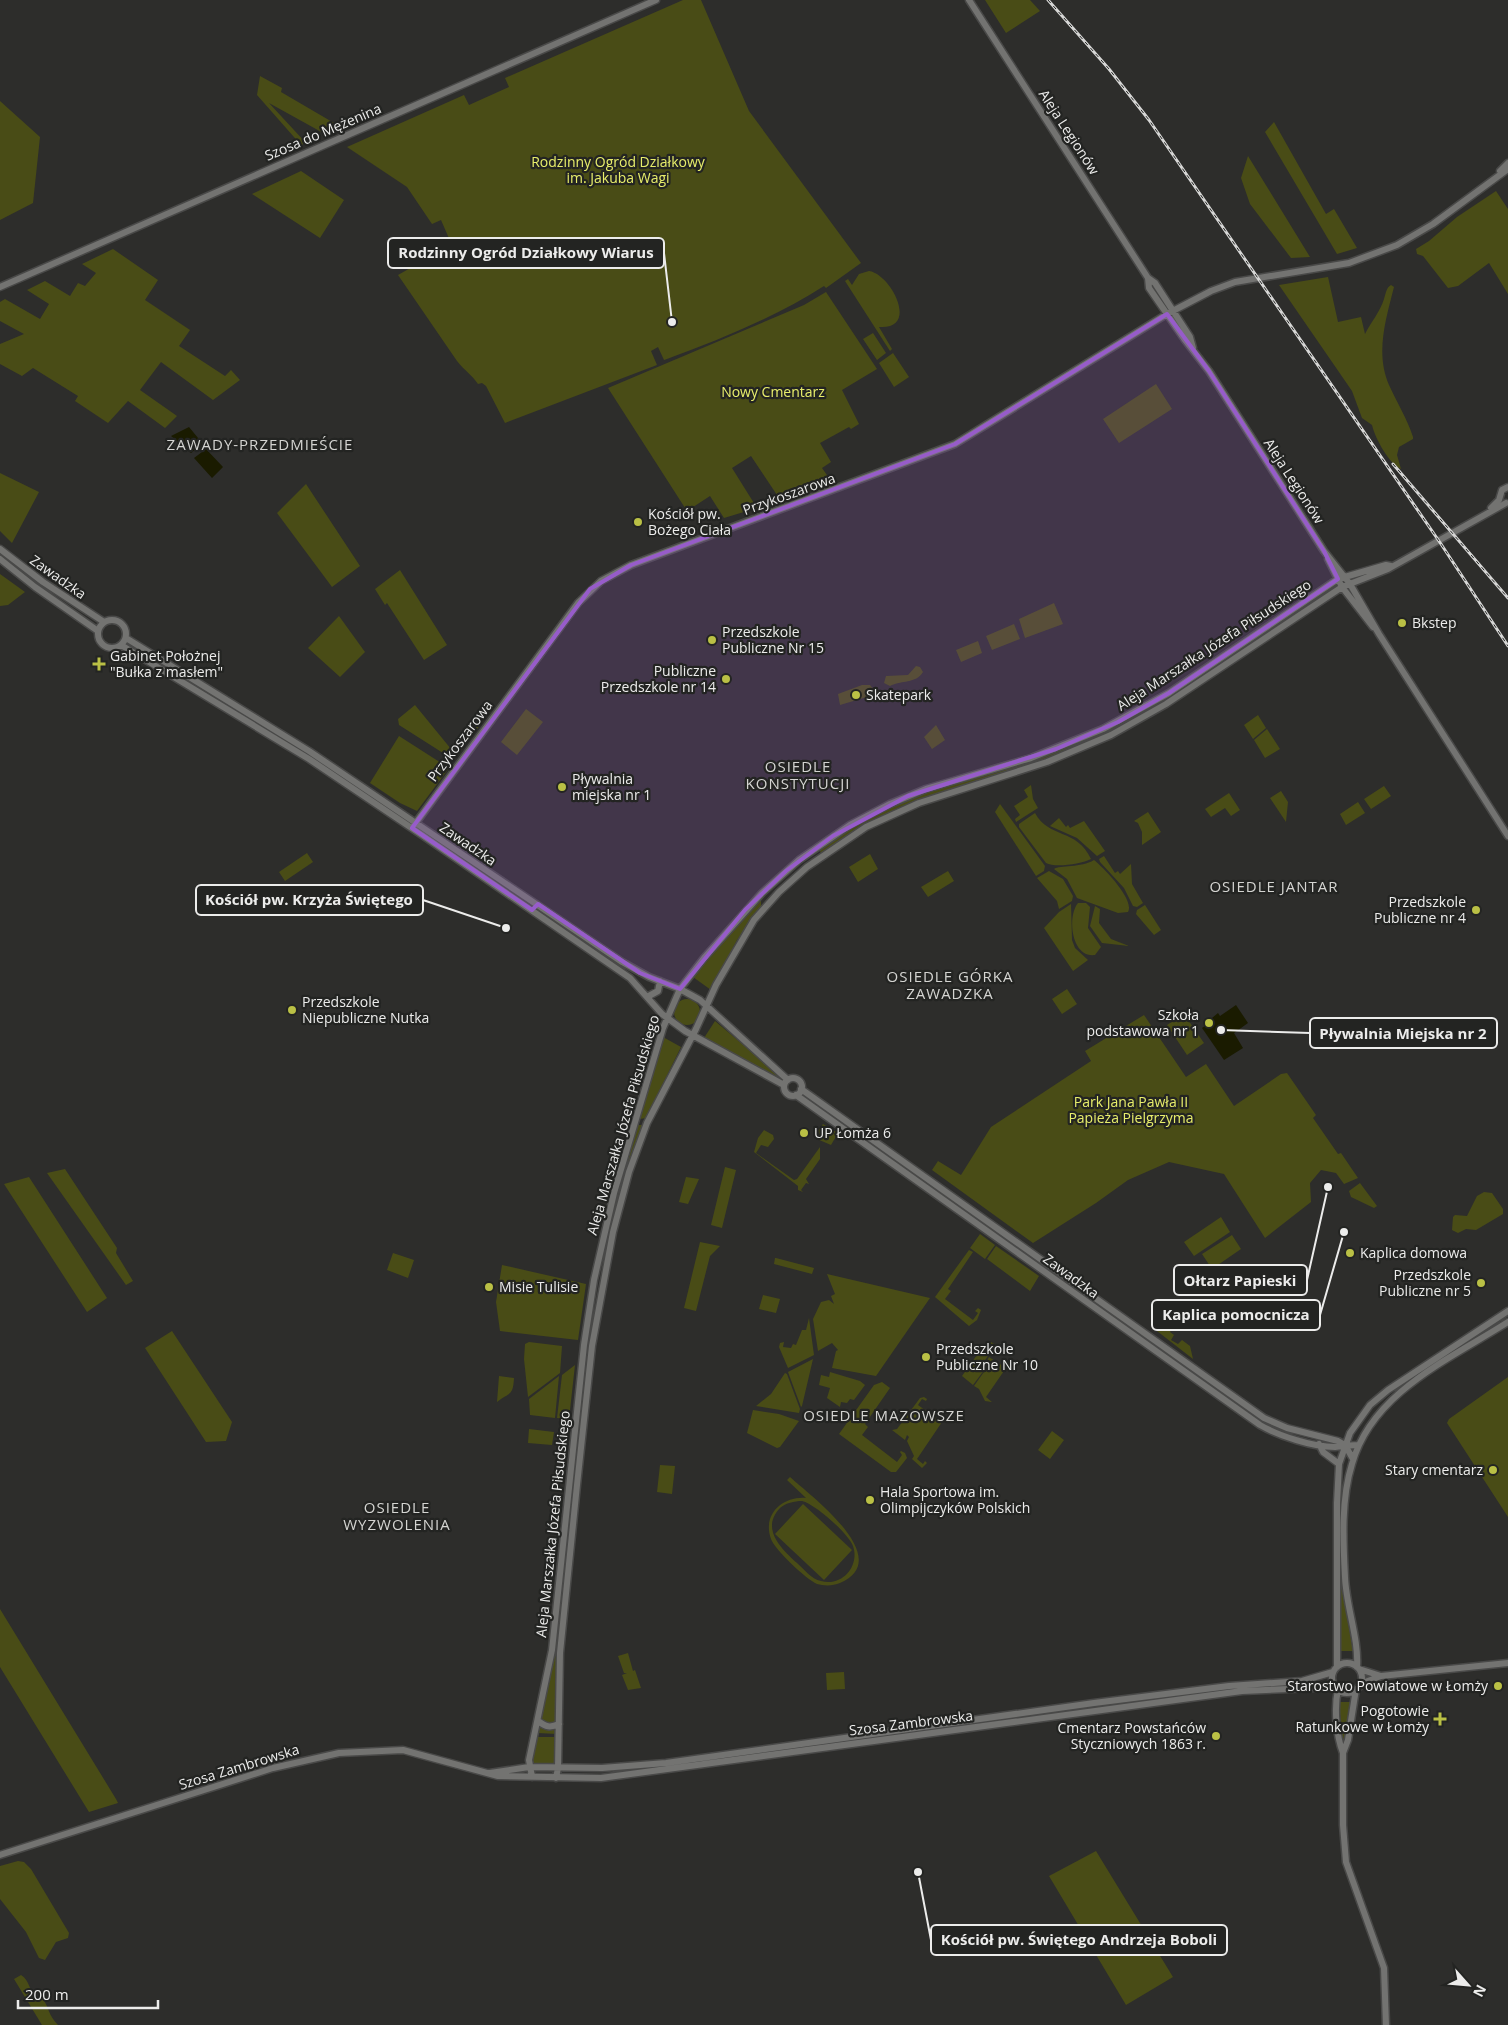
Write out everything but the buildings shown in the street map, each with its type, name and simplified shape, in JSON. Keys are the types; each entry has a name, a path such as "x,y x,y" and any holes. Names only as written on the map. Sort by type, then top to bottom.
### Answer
{"street":[{"name":"Szosa do Mężenina","path":"0,288 656,0"},
{"name":"Aleja Legionów","path":"969,0 1148,278 1155,283 1170,313 1190,337 1194,349 1341,578 1350,584 1379,634 1508,836"},
{"path":"1492,179 1508,164"},
{"path":"1492,179 1508,169"},
{"name":"Przykoszarowa","path":"414,825 578,603 607,576 955,444 1170,313 1211,291 1231,283 1337,266 1377,254 1419,234 1492,179"},
{"name":"Aleja Marszałka Józefa Piłsudskiego","path":"1486,514 1500,496 1502,490 1508,487"},
{"name":"Aleja Marszałka Józefa Piłsudskiego","path":"556,1778 560,1724 560,1653 592,1346 602,1282 624,1188 641,1137 735,951 759,914 787,884 835,846 876,822 919,802 1048,762 1119,731 1176,698 1342,587 1377,574 1507,503 1500,496"},
{"name":"Zawadzka","path":"0,549 43,582 104,622"},
{"name":"Zawadzka","path":"0,559 35,587 98,631"},
{"name":"Aleja Marszałka Józefa Piłsudskiego","path":"532,1777 529,1767 552,1650 583,1355 593,1285 614,1193 666,1018 680,989 745,910 786,871 833,836 872,813 908,796 1056,749 1118,722 1169,693 1341,578 1386,565 1391,566"},
{"name":"Aleja Legionów","path":"1341,578 1342,587 1379,634"},
{"path":"112,620 120,622 126,630 126,638 121,645 113,648 104,646 100,641 98,631 104,622 112,620"},
{"name":"Zawadzka","path":"126,638 309,751 630,978 666,1018 693,1035 786,1082"},
{"name":"Zawadzka","path":"121,645 309,758 537,903 622,962 680,989 707,1007 786,1082"},
{"path":"532,910 537,903"},
{"path":"541,916 546,910"},
{"path":"647,997 658,991 660,981"},
{"path":"794,1078 799,1080 799,1092 788,1094 786,1082 794,1078"},
{"name":"Zawadzka","path":"799,1092 1260,1425 1280,1435 1333,1447 1359,1445"},
{"name":"Zawadzka","path":"799,1092 1264,1418 1282,1427 1338,1441 1345,1445"},
{"path":"1386,2025 1386,1980 1383,1962 1346,1862 1343,1753 1340,1744 1337,1688 1332,1678 1334,1668 1336,1503 1340,1464 1345,1445 1359,1419 1370,1405 1397,1382 1508,1311"},
{"path":"1343,1753 1348,1740 1361,1677 1345,1576 1345,1500 1353,1459 1368,1428 1401,1391 1508,1322"},
{"path":"1359,1419 1368,1428"},
{"path":"1319,1444 1323,1452 1340,1464"},
{"path":"1345,1445 1353,1459"},
{"path":"1334,1668 1347,1663 1381,1676"},
{"path":"1337,1688 1347,1692 1381,1676 1508,1663"},
{"name":"Szosa Zambrowska","path":"490,1773 529,1767 618,1767 666,1763 1229,1686 1316,1679 1334,1668"},
{"path":"1316,1679 1317,1688"},
{"name":"Szosa Zambrowska","path":"0,1855 280,1766 339,1752 404,1750 498,1776 556,1778 619,1776 1255,1690 1337,1688"},
{"path":"1328,1689 1336,1697"},
{"path":"1025,1713 1024,1716 1027,1720"},
{"path":"538,1721 552,1727 560,1724"},
{"path":"618,1767 619,1776"}],"highlighted area":[{"path":"1167,314 1209,371 1324,551 1338,579 1169,693 1118,722 1056,749 908,796 833,836 786,871 745,910 680,989 640,973 538,904 532,910 412,828 590,589 631,565 955,444"}],"green space":[{"name":"Rodzinny Ogród Działkowy im. Jakuba Wagi","path":"683,0 701,0 749,111 861,263 826,288 824,286 748,327 664,360 658,347 651,351 657,365 505,423 486,386 482,383 478,384 457,361 398,275 444,249 443,245 451,243 441,220 432,224 407,187 347,147 464,95 469,105 509,87 505,78"},
{"path":"985,0 1030,0 1040,11 1006,33"},
{"path":"260,76 282,88 281,92 334,123 337,129 325,134 269,103 306,143 301,145 257,95"},
{"path":"0,101 40,137 33,203 0,220"},
{"path":"1274,122 1326,214 1334,209 1357,248 1337,254 1265,132"},
{"path":"1248,156 1310,257 1291,258 1250,204 1241,178"},
{"path":"301,171 344,200 320,238 252,194"},
{"path":"1496,191 1508,209 1508,294 1489,263 1458,286 1448,288 1423,256 1417,254 1416,249 1429,241 1457,217"},
{"path":"113,249 158,280 145,300 190,330 179,346 225,376 231,370 240,380 213,400 161,362 140,390 177,416 165,428 128,401 108,423 75,401 78,396 33,368 22,376 0,364 0,344 24,334 0,321 0,302 5,299 40,319 49,304 27,290 45,281 70,296 78,283 85,286 96,273 82,264"},
{"path":"869,271 886,281 898,301 900,311 898,320 891,326 879,327 892,349 890,351 845,281 848,279 852,285 859,274"},
{"path":"1328,277 1338,322 1361,317 1365,334 1382,304 1387,289 1391,285 1394,287 1382,348 1385,373 1389,385 1413,437 1413,439 1399,447 1397,455 1401,469 1392,462 1383,450 1372,425 1362,418 1352,391 1279,285"},
{"name":"Nowy Cmentarz","path":"826,292 877,369 842,390 859,424 851,429 849,427 820,443 831,462 822,468 829,478 829,483 781,501 751,456 732,468 757,508 724,518 710,496 687,511 608,388 804,305"},
{"path":"873,333 886,353 877,360 863,339"},
{"path":"893,353 909,377 894,387 879,363"},
{"path":"1156,384 1172,409 1119,443 1103,419"},
{"path":"0,473 39,492 12,543 0,531"},
{"path":"306,484 360,566 332,587 277,513"},
{"path":"400,570 447,645 424,660 387,603 385,605 375,589"},
{"path":"0,574 25,592 8,605 0,606"},
{"path":"1054,603 1063,624 1025,638 1019,619"},
{"path":"339,616 365,652 340,677 308,648"},
{"path":"1014,624 1020,639 992,650 986,636"},
{"path":"978,641 982,653 961,662 956,650"},
{"path":"916,666 920,667 923,672 920,676 890,686 884,683 886,676 908,675"},
{"name":"Skatepark","path":"862,685 870,685 877,694 840,705 838,694"},
{"path":"415,705 451,749 483,721 454,760 399,725 398,719"},
{"path":"526,709 543,722 517,755 501,742"},
{"path":"1258,715 1266,728 1253,739 1244,725"},
{"path":"936,725 945,740 932,749 924,737"},
{"path":"1267,729 1280,749 1265,758 1254,740"},
{"path":"399,736 449,768 417,811 400,803 370,783"},
{"path":"1081,742 1083,745 1023,768 900,807 856,830 821,853 819,849 868,818 907,799"},
{"path":"1031,785 1033,799 1038,808 1016,822 1015,819 1020,815 1014,806 1028,797 1024,790"},
{"path":"1384,786 1391,796 1371,809 1364,799"},
{"path":"1281,791 1288,802 1286,822 1270,798"},
{"path":"1229,793 1240,810 1231,816 1225,808 1211,817 1205,809"},
{"path":"1358,802 1365,813 1346,825 1340,814"},
{"path":"1000,804 1045,866 1044,871 1036,876 995,812"},
{"path":"1148,812 1161,832 1142,845 1142,832 1138,823 1134,821"},
{"path":"1035,813 1048,827 1078,842 1091,859 1068,865 1046,863 1019,827 1019,824"},
{"path":"1059,818 1066,827 1068,825 1070,828 1084,821 1105,851 1097,856 1077,838 1050,826"},
{"path":"307,853 313,862 285,881 279,872"},
{"path":"870,854 878,869 858,882 849,867"},
{"path":"1104,856 1115,873 1118,871 1120,874 1131,864 1132,884 1143,903 1137,907 1133,906 1124,888 1100,862 1099,859"},
{"path":"1094,860 1123,892 1129,907 1128,912 1118,913 1077,898 1067,879 1054,869 1089,863"},
{"path":"948,871 954,881 928,897 921,887"},
{"path":"1049,871 1063,879 1073,896 1072,901 1059,909 1057,901 1037,878"},
{"path":"761,898 761,907 737,940 711,990 693,977"},
{"path":"1078,903 1086,903 1090,907 1088,928 1101,947 1095,955 1087,954 1081,950 1073,935 1073,917"},
{"path":"1071,904 1072,940 1075,948 1088,960 1073,971 1044,928 1059,912"},
{"path":"1145,905 1161,930 1154,935 1136,914 1137,910"},
{"path":"1095,906 1100,909 1099,923 1111,939 1129,946 1102,943 1090,926"},
{"path":"1067,989 1077,1004 1062,1014 1052,999"},
{"path":"687,999 696,1003 700,1012 696,1021 687,1025 678,1021 674,1012 678,1003"},
{"path":"1184,1014 1204,1043 1187,1055 1167,1025"},
{"name":"Park Jana Pawła II Papieża Pielgrzyma","path":"1144,1015 1186,1077 1206,1064 1234,1106 1281,1074 1287,1073 1316,1115 1313,1118 1338,1154 1341,1153 1358,1178 1344,1184 1336,1173 1321,1170 1310,1183 1311,1202 1265,1238 1224,1174 1169,1162 1128,1180 1033,1243 932,1170 938,1161 961,1175 991,1127 1091,1061 1085,1051"},
{"path":"715,1021 785,1080 784,1082 704,1038"},
{"path":"663,1037 681,1047 646,1118 640,1119"},
{"path":"823,1124 838,1133 831,1145 817,1139 820,1135 818,1131"},
{"path":"638,1125 643,1125 614,1219 611,1219"},
{"path":"764,1130 773,1135 774,1139 768,1147 761,1145 756,1153 794,1180 797,1179 820,1147 820,1159 806,1179 809,1184 806,1183 801,1190 803,1192 798,1190 798,1186 754,1152 758,1138"},
{"path":"725,1167 736,1170 722,1228 711,1225"},
{"path":"65,1169 117,1248 116,1253 133,1281 126,1285 47,1173"},
{"path":"29,1177 107,1298 87,1312 4,1184"},
{"path":"686,1177 699,1179 688,1204 679,1202"},
{"path":"1360,1183 1377,1206 1374,1208 1351,1197 1349,1191"},
{"path":"1484,1192 1492,1193 1503,1209 1503,1214 1476,1230 1466,1229 1458,1233 1452,1230 1453,1217 1455,1215 1467,1216 1477,1196"},
{"path":"1221,1217 1230,1232 1194,1256 1184,1242"},
{"path":"980,1234 995,1245 985,1259 970,1248"},
{"path":"1232,1235 1241,1249 1212,1269 1202,1254"},
{"path":"700,1242 720,1246 710,1256 696,1311 684,1308"},
{"path":"996,1246 1039,1276 1030,1291 987,1259"},
{"path":"969,1250 973,1252 948,1289 951,1291 945,1299 973,1320 978,1313 975,1311 978,1308 981,1310 977,1320 969,1326 935,1297"},
{"path":"393,1253 414,1260 408,1278 387,1270"},
{"path":"775,1258 814,1268 812,1274 774,1264"},
{"path":"502,1265 586,1284 578,1340 500,1331 496,1302"},
{"path":"827,1274 930,1298 876,1376 832,1368 836,1351 838,1350 832,1343 818,1351 813,1319 821,1302 829,1300 834,1304 831,1296 835,1294"},
{"path":"763,1295 780,1299 776,1313 759,1309"},
{"path":"1175,1316 1178,1320 1170,1332 1174,1335 1171,1340 1178,1344 1182,1340 1190,1346 1193,1359 1157,1331"},
{"path":"809,1318 814,1355 788,1368 779,1347 780,1343 784,1342 783,1347 791,1348 793,1344 796,1345 802,1330 806,1330"},
{"path":"172,1331 232,1422 226,1441 206,1442 145,1348"},
{"path":"529,1342 562,1346 560,1373 528,1397 524,1359 525,1344"},
{"path":"991,1342 996,1345 983,1363 985,1369 973,1385 962,1376 984,1345 986,1346"},
{"path":"587,1351 589,1352 564,1580 562,1579"},
{"path":"989,1357 1006,1368 986,1397 992,1402 985,1401 979,1389 974,1386 986,1369 985,1364"},
{"path":"813,1359 802,1406 801,1407 788,1372"},
{"path":"575,1365 569,1419 557,1418 562,1375"},
{"path":"830,1372 860,1381 865,1385 854,1400 850,1399 847,1403 841,1402 840,1407 827,1398 830,1388 819,1385 821,1375 829,1377"},
{"path":"785,1373 800,1409 799,1413 756,1406 771,1394"},
{"path":"499,1376 514,1378 512,1391 497,1402"},
{"path":"559,1376 555,1418 530,1415 529,1399"},
{"name":"Stary cmentarz","path":"1508,1377 1508,1517 1447,1423 1449,1419"},
{"path":"882,1382 890,1388 865,1424 868,1427 862,1435 897,1462 902,1455 900,1452 905,1453 907,1458 896,1472 891,1472 839,1434 874,1385"},
{"path":"924,1397 927,1399 926,1401 922,1399 918,1405 942,1422 917,1459 923,1464 925,1461 927,1463 922,1468 912,1459 914,1456 907,1441 909,1437 907,1435 905,1440 892,1430 897,1429 920,1398"},
{"path":"753,1410 779,1414 799,1421 780,1447 777,1448 747,1433"},
{"path":"529,1429 554,1432 552,1445 528,1443"},
{"path":"1052,1431 1064,1440 1050,1459 1038,1450"},
{"path":"660,1465 675,1466 672,1494 657,1492"},
{"path":"790,1477 815,1498 844,1528 854,1544 859,1559 855,1572 840,1583 826,1585 817,1584 812,1581 784,1557 771,1539 769,1522 776,1508 790,1500 806,1498 787,1480","holes":["796,1501 808,1503 823,1513 838,1527 853,1546 854,1561 848,1573 836,1581 821,1581 811,1576 785,1551 775,1538 772,1523 774,1516 780,1508"]},
{"path":"803,1504 852,1550 824,1580 775,1534"},
{"path":"1340,1559 1342,1560 1343,1593 1353,1651 1339,1651"},
{"path":"0,1609 118,1803 89,1812 0,1667"},
{"path":"554,1653 558,1658 557,1734 538,1733"},
{"path":"628,1653 633,1671 635,1670 641,1688 628,1690 622,1675 627,1673 624,1673 618,1656"},
{"path":"844,1672 845,1689 827,1690 826,1673"},
{"path":"1339,1702 1352,1702 1343,1748"},
{"path":"537,1737 557,1737 557,1765 534,1766 532,1764"},
{"path":"1096,1851 1173,1977 1126,2005 1049,1876"},
{"path":"18,1861 24,1862 31,1869 69,1933 68,1938 56,1942 45,1960 39,1958 26,1932 0,1899 0,1866"},
{"path":"21,1975 37,1999 42,1997 52,2018 58,2025 42,2025 14,1979"}],"shaded area":[{"path":"189,427 203,444 191,453 171,436"},
{"path":"206,449 223,467 212,478 194,458"},
{"path":"1236,1005 1248,1023 1234,1033 1243,1048 1224,1060 1202,1028 1213,1020 1212,1018 1218,1013 1220,1016"}],"railway":[{"path":"1048,0 1109,69 1149,120 1441,544 1508,646"},
{"path":"1393,464 1508,598"}],"place":[{"name":"Rodzinny Ogród Działkowy Wiarus","path":"672,322"},
{"name":"Kościół pw. Bożego Ciała","path":"638,522"},
{"name":"Bkstep","path":"1402,623"},
{"name":"Przedszkole Publiczne Nr 15","path":"712,640"},
{"name":"Gabinet Położnej \"Bułka z masłem\"","path":"99,664"},
{"name":"Publiczne Przedszkole nr 14","path":"726,679"},
{"name":"Skatepark","path":"856,695"},
{"name":"Pływalnia miejska nr 1","path":"562,787"},
{"name":"Przedszkole Publiczne nr 4","path":"1476,910"},
{"name":"Kościół pw. Krzyża Świętego","path":"506,928"},
{"name":"Przedszkole Niepubliczne Nutka","path":"292,1010"},
{"name":"Szkoła podstawowa nr 1","path":"1209,1023"},
{"name":"Pływalnia Miejska nr 2","path":"1221,1030"},
{"name":"UP Łomża 6","path":"804,1133"},
{"name":"Ołtarz Papieski","path":"1328,1187"},
{"name":"Kaplica pomocnicza","path":"1344,1232"},
{"name":"Kaplica domowa","path":"1350,1253"},
{"name":"Przedszkole Publiczne nr 5","path":"1481,1283"},
{"name":"Misie Tulisie","path":"489,1287"},
{"name":"Przedszkole Publiczne Nr 10","path":"926,1357"},
{"name":"Stary cmentarz","path":"1493,1470"},
{"name":"Hala Sportowa im. Olimpijczyków Polskich","path":"870,1500"},
{"name":"Starostwo Powiatowe w Łomży","path":"1498,1686"},
{"name":"Pogotowie Ratunkowe w Łomży","path":"1440,1719"},
{"name":"Cmentarz Powstańców Styczniowych 1863 r.","path":"1216,1736"},
{"name":"Kościół pw. Świętego Andrzeja Boboli","path":"918,1872"}],"district":[{"name":"ZAWADY-PRZEDMIEŚCIE","path":"260,445"},
{"name":"OSIEDLE KONSTYTUCJI","path":"798,776"},
{"name":"OSIEDLE JANTAR","path":"1274,887"},
{"name":"OSIEDLE GÓRKA ZAWADZKA","path":"950,986"},
{"name":"OSIEDLE MAZOWSZE","path":"884,1416"},
{"name":"OSIEDLE WYZWOLENIA","path":"397,1516"}]}
